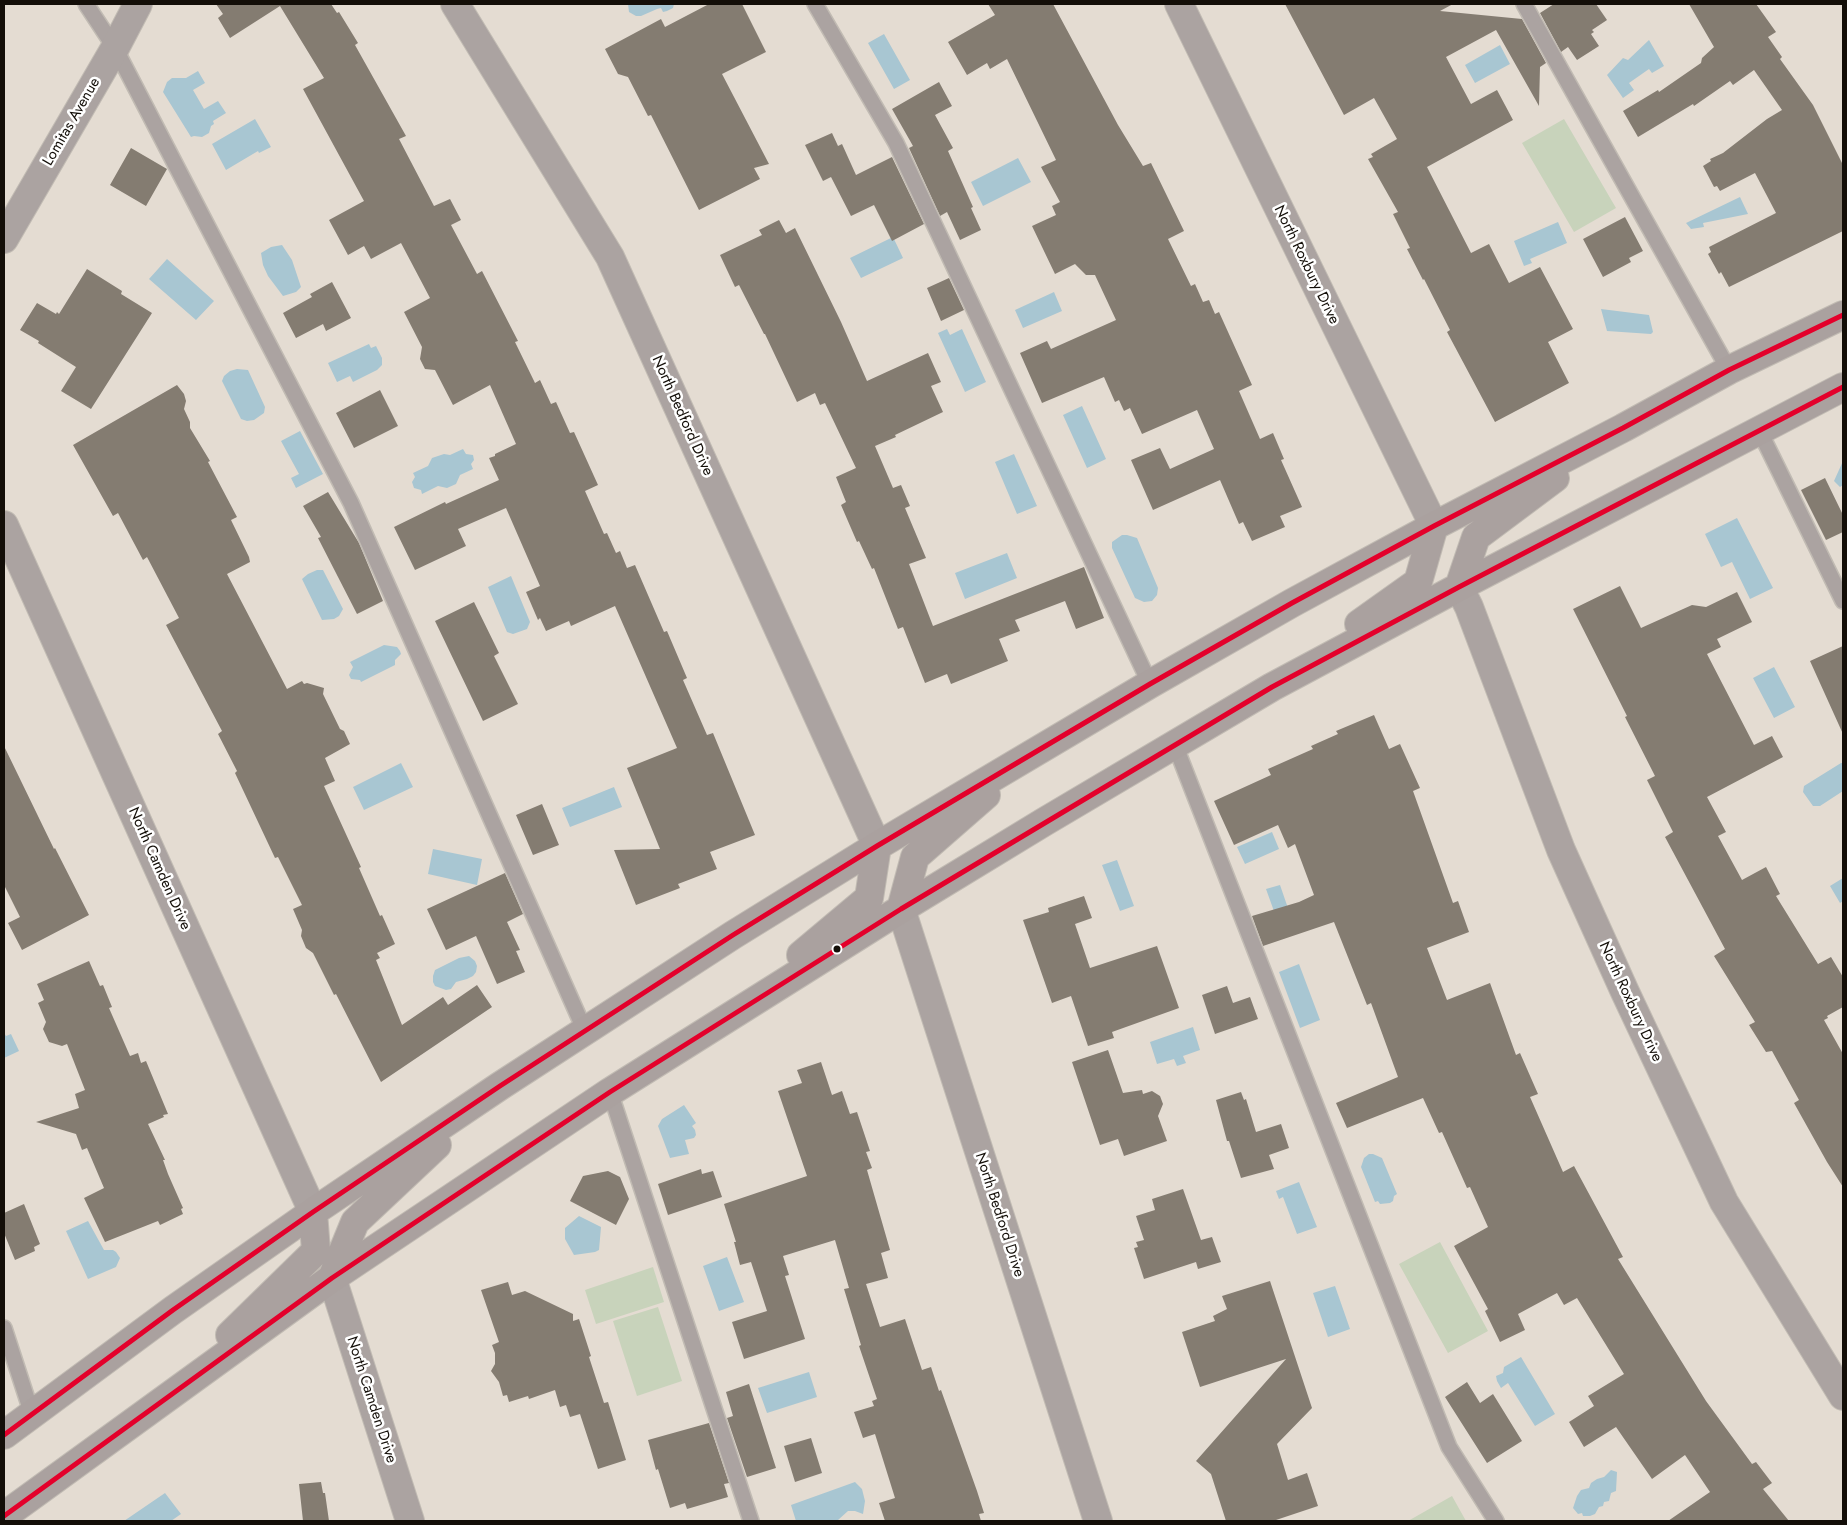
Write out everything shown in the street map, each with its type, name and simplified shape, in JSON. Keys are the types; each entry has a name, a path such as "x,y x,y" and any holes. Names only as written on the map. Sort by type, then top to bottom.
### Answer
{"main road":[{"path":"4,1435 173,1310 313,1212 500,1086 733,935 877,846 1150,684 1292,603 1729,370 1843,315"},
{"path":"4,1516 332,1278 610,1092 901,909 1268,689 1843,387"},
{"path":"1459,587 1476,537 1623,428"},
{"path":"1268,689 1418,582 1434,526"},
{"path":"901,909 915,857 1038,750"},
{"path":"721,1021 869,898 877,846"},
{"path":"332,1278 354,1222 500,1086"},
{"path":"158,1404 316,1252 313,1212"}],"street":[{"name":"Lomitas Avenue","path":"4,239 115,48 138,4"},
{"name":"North Bedford Drive","path":"455,4 610,257 877,846"},
{"name":"North Roxbury Drive","path":"1179,4 1434,526"},
{"name":"North Camden Drive","path":"4,525 313,1212"},
{"name":"North Roxbury Drive","path":"1459,587 1469,607 1561,850 1625,992 1724,1202 1843,1396"},
{"name":"North Bedford Drive","path":"901,909 1098,1521"},
{"name":"North Camden Drive","path":"332,1278 410,1521"}],"lane":[{"path":"86,4 115,48 351,504 585,1031"},
{"path":"815,4 896,143 1150,684"},
{"path":"1524,4 1729,370"},
{"path":"1759,430 1843,601"},
{"path":"1175,745 1449,1447 1496,1521"},
{"path":"610,1092 751,1521"},
{"path":"4,1328 32,1414"}],"green space":[{"path":"1564,119 1616,208 1574,232 1522,143"},
{"path":"1440,1242 1488,1331 1448,1353 1399,1264"},
{"path":"653,1267 664,1302 596,1324 585,1290"},
{"path":"658,1307 682,1381 637,1396 613,1321"},
{"path":"1452,1496 1466,1521 1408,1521"}],"water":[{"path":"628,4 674,4 673,8 667,11 663,12 661,8 641,16 636,16 629,12"},
{"path":"884,34 910,80 894,89 868,43"},
{"path":"1649,40 1664,66 1652,73 1649,69 1629,83 1634,90 1623,98 1607,75 1623,58 1628,60"},
{"path":"1500,45 1510,64 1475,83 1465,65"},
{"path":"198,71 205,83 193,90 204,109 218,101 226,113 213,121 214,124 211,126 209,133 202,137 191,137 163,92 167,82 172,78 186,78"},
{"path":"255,119 271,147 259,153 258,151 226,170 212,144"},
{"path":"1018,158 1031,182 983,206 971,182"},
{"path":"1740,197 1748,214 1703,223 1704,227 1691,229 1686,223"},
{"path":"1558,222 1567,243 1530,259 1532,263 1524,266 1514,241"},
{"path":"893,237 903,258 861,278 850,258"},
{"path":"282,245 292,260 301,287 296,292 283,296 268,276 263,265 261,253 271,247"},
{"path":"167,259 214,301 196,320 149,279"},
{"path":"1054,292 1062,311 1023,328 1015,310"},
{"path":"1601,309 1649,315 1653,332 1651,334 1607,331"},
{"path":"947,329 950,335 962,329 986,382 965,392 938,333"},
{"path":"369,344 371,348 376,346 382,358 382,365 377,370 353,382 350,376 337,382 328,363"},
{"path":"237,369 248,370 265,407 264,413 254,420 247,421 241,419 222,381 224,376 230,371"},
{"path":"1082,406 1106,459 1087,468 1063,415"},
{"path":"300,431 323,474 296,488 291,478 299,474 281,441"},
{"path":"463,449 466,454 473,455 474,460 471,464 473,469 460,475 456,484 447,488 438,486 422,494 421,490 414,488 412,482 415,477 413,473 428,466 432,458 444,454 450,455"},
{"path":"1014,454 1037,506 1017,514 995,462"},
{"path":"1843,461 1843,485 1840,487 1834,481"},
{"path":"1737,518 1773,588 1750,599 1732,562 1721,567 1705,534"},
{"path":"1122,535 1137,538 1158,588 1157,595 1152,601 1144,602 1135,598 1112,548 1112,542"},
{"path":"1007,553 1017,578 965,599 955,573"},
{"path":"317,570 323,570 343,609 339,616 334,619 322,620 302,579"},
{"path":"511,576 530,622 527,629 513,634 507,632 488,587"},
{"path":"384,645 397,647 400,651 401,654 395,660 395,665 361,682 360,680 351,679 349,675 353,667 350,662"},
{"path":"1774,667 1795,707 1774,718 1753,678"},
{"path":"401,763 413,787 364,810 353,787"},
{"path":"1843,763 1843,791 1820,806 1813,806 1803,792 1804,786"},
{"path":"614,787 622,807 570,827 562,808"},
{"path":"1272,832 1279,849 1245,864 1237,847"},
{"path":"433,849 482,859 477,885 428,874"},
{"path":"1117,860 1134,906 1120,911 1102,865"},
{"path":"1843,878 1843,901 1840,903 1830,886"},
{"path":"1280,885 1290,914 1284,939 1266,889"},
{"path":"469,956 475,961 477,966 473,976 456,982 451,989 446,990 435,986 433,976 435,970 459,958"},
{"path":"1299,964 1320,1020 1300,1028 1279,972"},
{"path":"1193,1027 1200,1050 1183,1056 1186,1063 1177,1066 1174,1059 1157,1064 1150,1042"},
{"path":"4,1033 6,1036 11,1034 19,1051 4,1058"},
{"path":"684,1105 696,1123 692,1126 696,1135 694,1138 685,1140 689,1154 670,1158 658,1126 662,1119"},
{"path":"1369,1154 1382,1158 1397,1194 1390,1203 1380,1204 1378,1201 1375,1202 1361,1167 1364,1158"},
{"path":"1299,1182 1317,1227 1297,1234 1283,1197 1279,1199 1276,1191"},
{"path":"579,1216 601,1227 599,1250 574,1255 565,1239 565,1228"},
{"path":"88,1221 104,1250 113,1250 120,1258 116,1267 88,1279 66,1231"},
{"path":"727,1257 744,1302 719,1311 703,1266"},
{"path":"1335,1286 1350,1329 1328,1337 1313,1293"},
{"path":"1521,1357 1555,1414 1535,1426 1508,1383 1501,1388 1497,1381 1496,1376 1503,1373 1504,1367"},
{"path":"809,1372 817,1397 767,1413 758,1388"},
{"path":"1611,1470 1617,1472 1616,1491 1611,1493 1609,1501 1604,1502 1603,1506 1599,1507 1595,1514 1583,1516 1582,1513 1578,1514 1573,1508 1581,1490 1589,1488 1591,1483 1604,1477"},
{"path":"855,1482 862,1489 865,1501 863,1514 848,1511 838,1520 796,1521 791,1505"},
{"path":"165,1493 181,1514 171,1521 124,1521"}],"building":[{"path":"216,4 331,4 337,13 339,12 358,43 355,45 406,136 399,139 434,206 450,199 461,220 451,225 477,274 482,271 518,341 515,342 535,383 540,380 551,404 556,402 570,433 574,432 598,485 585,491 604,534 607,533 616,553 620,551 627,568 635,565 664,632 667,631 687,678 683,680 707,735 713,733 755,835 710,852 717,869 678,884 680,888 636,905 614,850 660,849 627,768 677,748 615,606 571,626 569,621 546,631 540,618 538,620 526,592 540,586 506,508 458,529 466,546 415,570 394,527 445,502 446,504 499,480 489,458 516,444 490,385 453,405 435,370 425,369 420,359 422,347 404,312 430,298 401,243 371,259 364,246 348,255 329,220 364,201 303,89 324,78 280,6 230,38 218,18 223,14"},
{"path":"709,4 742,4 766,52 722,74 769,164 754,168 760,179 699,210 651,115 648,116 628,77 618,74 605,49 661,19 665,27"},
{"path":"988,4 1053,4 1118,125 1143,166 1151,163 1184,231 1168,239 1191,286 1195,284 1203,302 1209,300 1215,314 1219,312 1252,385 1239,391 1260,439 1273,433 1284,459 1281,460 1302,507 1280,516 1285,527 1252,541 1243,522 1239,524 1220,480 1153,510 1131,460 1160,448 1170,469 1214,449 1197,410 1142,434 1130,408 1124,411 1119,400 1115,402 1104,377 1042,403 1020,353 1047,341 1051,349 1116,320 1095,275 1086,275 1075,264 1055,274 1032,226 1056,215 1052,206 1060,202 1041,167 1056,160 1007,59 990,69 987,63 967,75 948,42 995,15"},
{"path":"1285,4 1453,4 1440,11 1522,19 1546,63 1540,67 1539,106 1496,30 1446,57 1471,104 1497,90 1513,120 1427,167 1471,253 1489,244 1509,283 1540,267 1573,329 1548,342 1569,383 1495,422 1447,332 1450,330 1407,249 1410,248 1393,214 1398,212 1368,159 1373,157 1371,154 1397,139 1374,98 1344,115"},
{"path":"1554,4 1596,4 1607,20 1592,30 1594,32 1591,34 1599,46 1577,60 1568,47 1561,52 1540,13"},
{"path":"1689,4 1756,4 1776,32 1768,37 1782,57 1780,59 1813,105 1843,165 1843,231 1729,287 1708,254 1711,252 1709,247 1776,213 1755,173 1720,191 1717,186 1714,187 1703,166 1711,161 1710,159 1723,153 1767,119 1782,110 1754,70 1733,85 1730,81 1694,106 1693,104 1638,137 1623,111 1658,90 1659,92 1701,63 1702,58 1714,47"},
{"path":"939,82 952,106 935,115 953,148 948,151 981,230 960,240 947,212 940,216 909,148 913,146 892,109"},
{"path":"832,133 838,146 842,144 856,175 892,157 924,224 892,241 874,205 851,216 831,177 823,181 805,145"},
{"path":"131,148 167,169 146,206 110,185"},
{"path":"1625,217 1643,251 1629,258 1631,262 1603,277 1583,239"},
{"path":"779,220 786,233 795,228 841,322 867,381 928,353 941,382 931,386 943,412 875,446 893,488 901,485 910,506 905,508 926,558 909,564 933,626 1084,567 1104,618 1076,629 1065,601 1015,620 1020,631 999,639 1008,661 951,684 947,674 925,683 903,627 898,629 874,568 872,569 859,541 857,542 841,505 846,502 836,477 856,468 825,403 820,405 815,393 797,402 765,334 739,285 735,287 720,255 762,235 759,230"},
{"path":"87,269 122,291 121,294 152,313 91,409 61,391 76,367 20,330 37,303 59,314"},
{"path":"949,278 964,310 941,321 927,288"},
{"path":"332,282 351,318 326,331 323,324 296,338 283,313 312,297 310,294"},
{"path":"177,385 184,394 186,401 184,409 190,422 190,428 210,461 208,462 237,517 231,520 249,557 250,562 227,574 287,689 302,681 304,684 307,683 324,688 323,694 340,729 344,731 350,744 325,758 335,781 324,786 361,867 359,868 380,916 382,915 395,944 377,953 380,958 376,960 402,1025 443,997 448,1005 477,985 492,1007 381,1082 336,994 334,995 313,953 306,948 301,936 302,930 293,909 302,905 278,857 275,858 235,773 237,771 218,734 222,731 166,625 179,618 147,557 143,560 118,513 113,516 73,445"},
{"path":"380,390 398,426 354,448 336,413"},
{"path":"1825,478 1843,515 1843,532 1826,540 1801,490"},
{"path":"328,492 359,543 383,601 357,614 318,538 321,537 303,506"},
{"path":"1620,586 1641,628 1692,605 1706,607 1737,592 1752,622 1717,639 1721,647 1707,654 1754,745 1772,736 1783,757 1707,797 1726,832 1718,836 1742,880 1766,867 1780,894 1776,896 1818,964 1831,957 1843,977 1843,1007 1827,1016 1828,1018 1824,1020 1843,1054 1843,1187 1794,1103 1799,1100 1772,1051 1766,1052 1749,1025 1755,1022 1714,956 1725,949 1665,837 1673,832 1647,780 1655,776 1573,609"},
{"path":"474,602 499,653 494,656 518,704 483,721 435,621"},
{"path":"1843,646 1843,734 1810,661"},
{"path":"1374,715 1389,749 1400,744 1420,788 1413,791 1453,903 1458,901 1469,932 1427,948 1447,1000 1490,983 1516,1055 1520,1053 1538,1094 1530,1097 1563,1172 1574,1166 1623,1257 1618,1259 1706,1401 1752,1464 1756,1462 1772,1483 1763,1489 1789,1521 1668,1521 1710,1492 1685,1455 1652,1479 1616,1427 1584,1447 1569,1422 1594,1406 1588,1396 1624,1374 1577,1298 1564,1305 1557,1293 1518,1314 1525,1330 1500,1342 1485,1311 1488,1309 1454,1246 1488,1227 1470,1187 1467,1188 1442,1132 1439,1133 1423,1098 1347,1128 1336,1103 1398,1077 1371,1003 1367,1005 1334,922 1263,946 1252,916 1299,902 1314,895 1295,844 1288,848 1278,825 1234,845 1214,801 1271,775 1268,769 1313,749 1311,746 1338,734 1336,731"},
{"path":"4,746 54,849 89,915 22,950 8,923 20,917 4,885"},
{"path":"542,804 559,845 533,855 516,815"},
{"path":"505,873 523,914 507,922 520,950 516,951 525,972 497,984 476,936 446,950 427,909"},
{"path":"1084,896 1092,918 1075,924 1090,968 1157,946 1179,1008 1112,1032 1114,1038 1088,1046 1071,996 1052,1003 1023,920 1049,912 1048,908"},
{"path":"89,961 100,986 103,985 112,1007 109,1008 130,1056 138,1053 141,1063 146,1061 168,1114 148,1124 165,1160 163,1160 168,1174 183,1208 181,1209 183,1214 160,1225 158,1221 105,1242 84,1198 104,1188 87,1148 82,1150 76,1134 36,1122 79,1108 75,1094 85,1090 67,1044 62,1046 49,1042 43,1029 46,1022 38,1003 44,1000 37,984"},
{"path":"1227,986 1233,1003 1250,997 1258,1019 1215,1034 1202,995"},
{"path":"1108,1050 1123,1093 1142,1090 1143,1094 1152,1091 1160,1096 1163,1104 1158,1116 1167,1141 1124,1156 1118,1139 1100,1145 1072,1062"},
{"path":"821,1062 832,1095 842,1091 850,1114 857,1112 870,1151 866,1152 872,1168 867,1170 890,1250 881,1253 888,1278 866,1284 880,1327 905,1319 922,1370 931,1367 977,1491 984,1513 979,1514 981,1521 885,1521 879,1503 895,1498 875,1434 863,1438 854,1412 874,1406 872,1401 877,1399 859,1346 861,1345 844,1289 849,1288 835,1240 783,1256 789,1275 785,1276 805,1339 744,1359 732,1322 767,1311 751,1262 740,1265 734,1242 736,1242 724,1204 807,1176 778,1091 802,1083 797,1070"},
{"path":"1241,1092 1244,1100 1246,1099 1256,1132 1281,1124 1289,1148 1269,1155 1274,1169 1241,1178 1229,1141 1227,1141 1216,1100"},
{"path":"701,1169 702,1174 713,1171 722,1197 668,1215 658,1184"},
{"path":"608,1171 620,1177 629,1199 616,1225 570,1201 583,1176"},
{"path":"1183,1189 1201,1240 1212,1237 1221,1262 1198,1269 1196,1262 1144,1279 1134,1248 1138,1247 1136,1242 1144,1240 1136,1216 1155,1210 1152,1199"},
{"path":"24,1204 40,1244 34,1247 35,1251 15,1260 4,1233 4,1213"},
{"path":"1270,1281 1312,1408 1277,1444 1288,1480 1307,1473 1318,1506 1273,1521 1226,1521 1211,1474 1196,1461 1286,1359 1200,1387 1182,1332 1215,1321 1213,1316 1227,1309 1222,1296"},
{"path":"508,1282 512,1295 525,1291 573,1314 573,1321 579,1319 604,1403 608,1402 626,1460 598,1469 580,1414 570,1417 566,1405 560,1407 555,1390 529,1399 528,1396 509,1402 507,1395 503,1396 499,1382 491,1371 495,1364 495,1353 492,1345 499,1342 481,1290"},
{"path":"1467,1382 1480,1403 1493,1394 1522,1441 1487,1463 1445,1397"},
{"path":"749,1384 776,1468 747,1477 727,1418 733,1416 726,1392"},
{"path":"709,1423 729,1483 724,1484 728,1497 687,1509 685,1503 670,1508 658,1469 656,1470 648,1440"},
{"path":"811,1438 822,1473 795,1482 784,1446"},
{"path":"321,1482 323,1493 325,1493 329,1521 303,1521 299,1484"}],"transit line":[{"path":"4,1435 173,1310 313,1212 500,1086 733,935 877,846 1150,684 1292,603 1729,370 1843,315"},
{"path":"4,1516 332,1278 610,1092 901,909 1272,687 1459,587 1843,387"}]}
